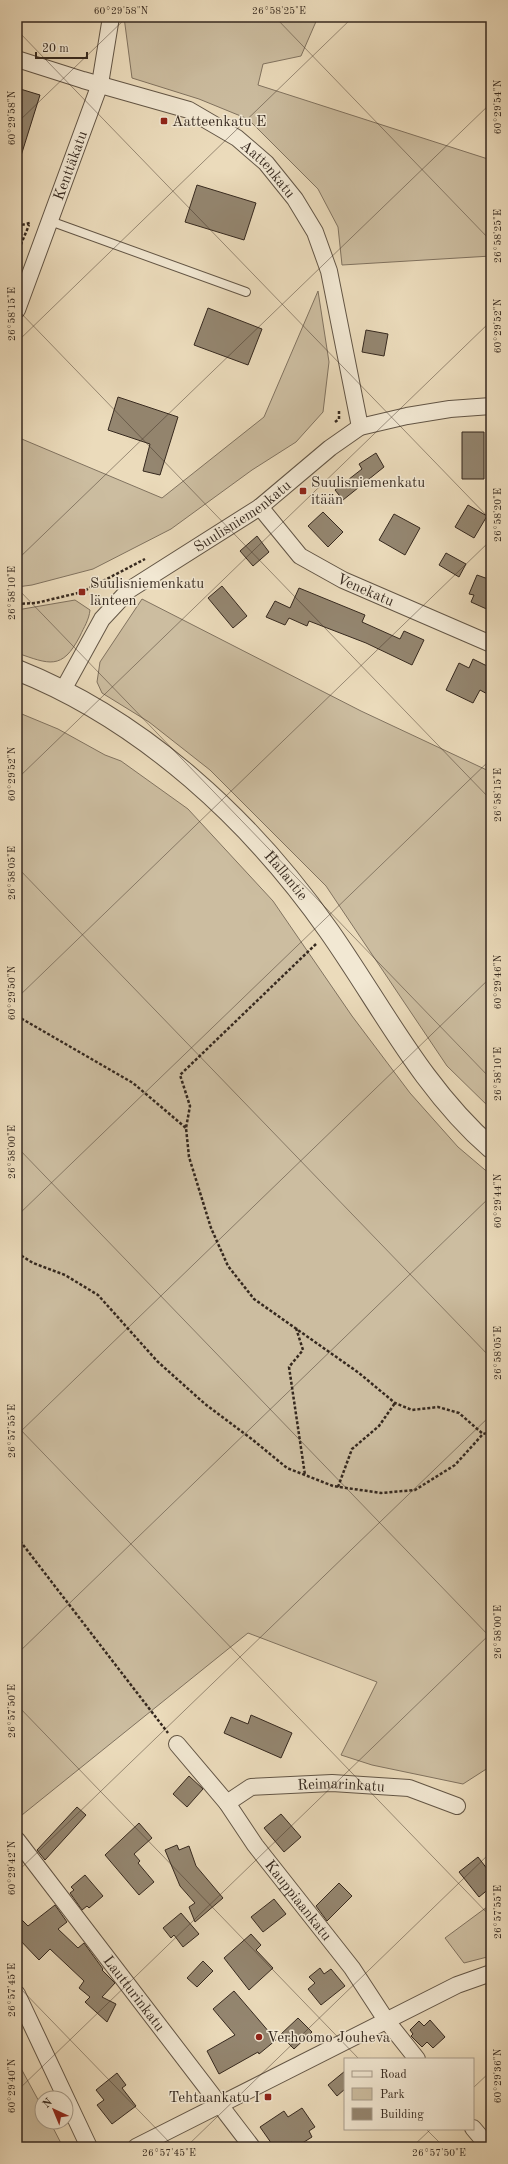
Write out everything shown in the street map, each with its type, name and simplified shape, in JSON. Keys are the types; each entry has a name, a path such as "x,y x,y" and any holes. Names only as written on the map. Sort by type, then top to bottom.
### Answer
{"street":[{"name":"Kenttäkatu","path":"17,310 100,84 111,17"},
{"name":"Aattenkatu","path":"17,59 83,80 189,110 237,138 266,163 295,199 315,232 329,271 360,427"},
{"name":"Suulisniemenkatu","path":"63,690 102,619 129,590 260,507 330,448 360,427 407,416 450,409 491,406"},
{"name":"Venekatu","path":"260,507 300,556 343,580 491,644"},
{"name":"Hallantie","path":"17,670 63,690 124,727 169,760 208,794 265,851 299,890 329,931 416,1063 439,1094 473,1132 491,1148"},
{"name":"Kauppiaankatu","path":"177,1744 227,1803 255,1845 352,1968 386,2020 416,2058"},
{"name":"Reimarinkatu","path":"227,1803 252,1787 332,1783 409,1788 458,1806"},
{"name":"Lautturinkatu","path":"17,1840 219,2106 252,2147"},
{"path":"136,2147 386,2020 457,1986 491,1973"},
{"path":"17,1994 89,2147"},
{"path":"474,2129 489,2147"}],"lane":[{"path":"50,221 246,292"}],"path":[{"path":"17,254 32,216"},
{"path":"17,226 30,223"},
{"path":"333,425 339,420 339,407"},
{"path":"17,604 36,603 82,592 148,557"},
{"path":"329,931 180,1075 190,1106 186,1128 189,1157 211,1228 228,1266 254,1299 360,1373 395,1403 412,1410 438,1407 459,1413 483,1434"},
{"path":"17,1016 133,1083 186,1128"},
{"path":"17,1253 33,1263 65,1275 98,1295 157,1361 205,1404 287,1468 305,1475 338,1487 381,1493 415,1490 455,1465 483,1434 491,1432"},
{"path":"296,1328 303,1350 289,1367 305,1475"},
{"path":"338,1487 352,1449 379,1426 395,1403"},
{"path":"17,1537 177,1744"}],"green space":[{"path":"124,17 318,17 301,56 263,64 258,85 491,160 491,256 342,265 338,227 318,189 248,119 199,99 132,78"},
{"path":"318,291 329,362 323,412 296,442 252,470 171,529 93,569 32,585 17,587 17,437 162,498 264,417"},
{"path":"142,599 361,711 491,772 491,1109 447,1066 326,886 210,770 149,722 102,693 97,682 100,662"},
{"path":"75,600 90,610 80,636 67,655 61,660 46,662 17,653 17,610"},
{"path":"17,712 58,729 105,755 121,761 188,809 273,901 352,1016 410,1093 458,1147 491,1175 491,1766 463,1784 372,1765 341,1755 377,1682 248,1633 17,1819"},
{"path":"491,1904 491,1956 464,1963 445,1938"},
{"path":"17,2061 34,2092 34,2130 54,2130 63,2147 17,2147"}],"building":[{"path":"17,88 40,95 20,159 17,158"},
{"path":"197,185 256,203 244,240 185,222"},
{"path":"208,308 262,329 248,365 194,345"},
{"path":"366,330 388,334 384,356 362,352"},
{"path":"118,397 178,417 160,475 143,471 150,444 108,430"},
{"path":"462,432 484,432 484,479 462,479"},
{"path":"376,453 384,467 343,500 335,490 362,469 359,464"},
{"path":"468,505 487,516 474,538 455,527"},
{"path":"323,512 343,532 328,547 308,526"},
{"path":"394,514 420,528 405,555 379,540"},
{"path":"257,536 269,552 253,566 240,551"},
{"path":"446,553 466,564 459,577 439,565"},
{"path":"477,575 491,580 491,611 471,602 474,595 469,594"},
{"path":"222,586 247,616 233,628 208,598"},
{"path":"299,588 365,615 362,622 400,639 404,631 424,640 412,665 366,643 309,621 307,626 289,618 285,625 266,617 275,601 290,608"},
{"path":"473,659 491,668 491,696 480,690 473,703 446,690 459,663 469,668"},
{"path":"251,1715 292,1733 281,1758 224,1733 231,1717 248,1724"},
{"path":"189,1776 203,1789 187,1807 173,1794"},
{"path":"77,1807 86,1815 45,1860 37,1850"},
{"path":"281,1814 301,1837 284,1852 264,1828"},
{"path":"139,1823 152,1838 134,1854 140,1861 138,1863 154,1882 139,1895 105,1855"},
{"path":"177,1845 179,1850 189,1846 196,1866 223,1898 195,1922 189,1907 195,1903 180,1886 165,1850"},
{"path":"478,1857 491,1874 491,1887 479,1897 459,1872"},
{"path":"85,1875 103,1896 89,1908 87,1906 82,1910 70,1893 74,1890 71,1887"},
{"path":"339,1883 352,1896 327,1921 316,1906"},
{"path":"274,1899 286,1914 263,1932 251,1917"},
{"path":"55,1905 67,1922 58,1929 78,1948 84,1943 103,1969 102,1970 115,1983 102,1997 116,2004 107,2022 85,2002 90,1997 79,1988 84,1981 50,1949 39,1960 17,1937 17,1915 28,1926"},
{"path":"181,1913 199,1934 183,1947 174,1935 171,1938 163,1928"},
{"path":"251,1934 261,1945 256,1950 273,1968 249,1990 224,1958"},
{"path":"203,1961 213,1971 197,1987 187,1978"},
{"path":"320,1968 324,1974 331,1969 345,1986 321,2005 308,1989 315,1983 309,1977"},
{"path":"234,1991 276,2040 259,2054 258,2052 219,2074 207,2051 235,2035 213,2009"},
{"path":"298,2018 312,2032 294,2049 280,2035"},
{"path":"430,2020 445,2037 433,2048 427,2042 422,2047 411,2036 413,2034 410,2030 419,2021 424,2026"},
{"path":"344,2072 344,2090 337,2096 328,2085"},
{"path":"117,2073 126,2085 122,2088 136,2106 112,2124 97,2105 104,2100 96,2090"},
{"path":"302,2108 315,2127 309,2131 312,2137 296,2147 292,2142 284,2147 274,2147 260,2127 284,2111 288,2117"}],"place":[{"name":"Aatteenkatu E","path":"164,121"},
{"name":"Suulisniemenkatu itään","path":"303,491"},
{"name":"Suulisniemenkatu länteen","path":"82,592"},
{"name":"Verhoomo Jouheva","path":"259,2037"},
{"name":"Tehtaankatu I","path":"268,2097"}]}
